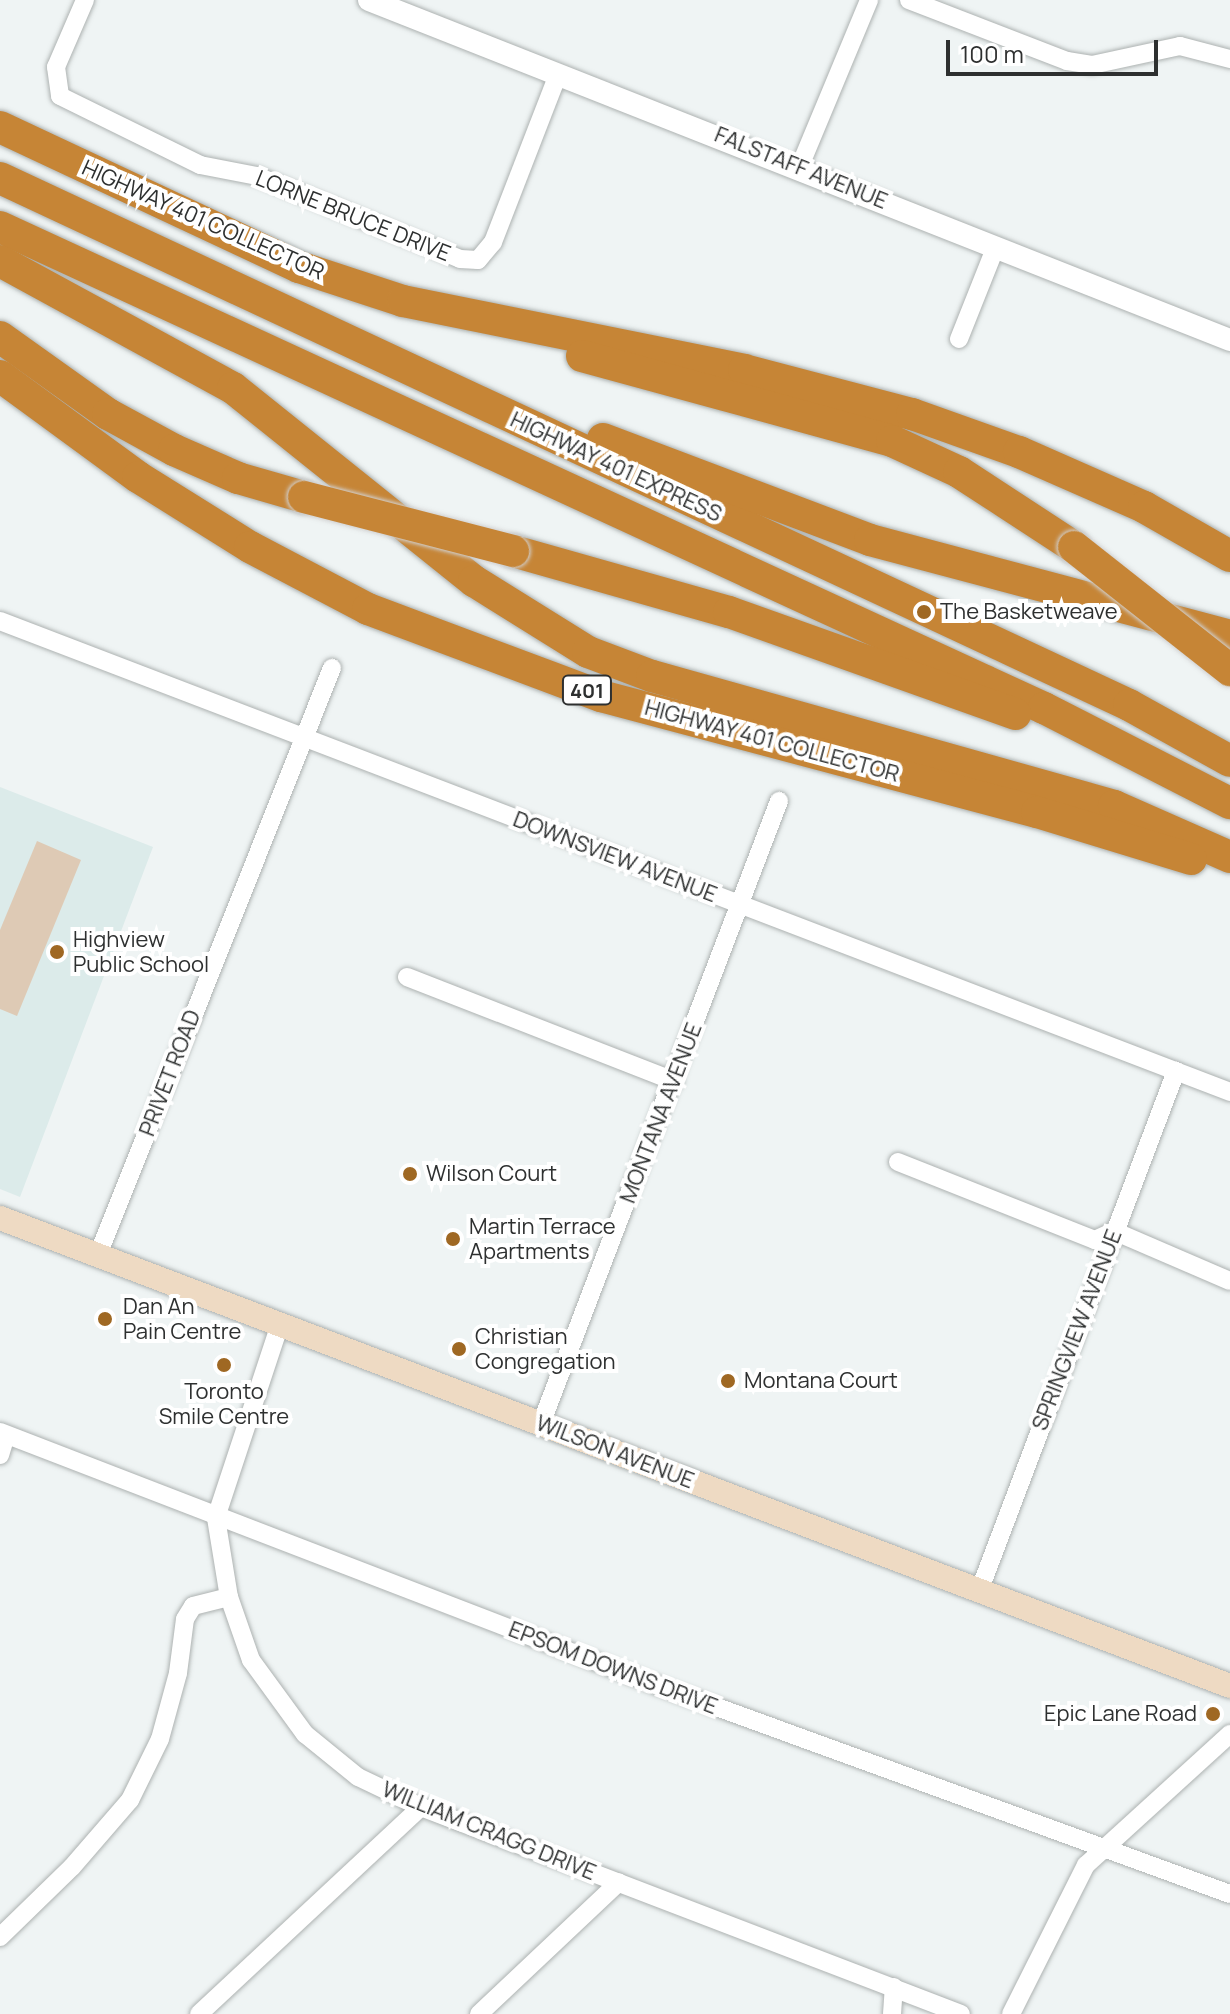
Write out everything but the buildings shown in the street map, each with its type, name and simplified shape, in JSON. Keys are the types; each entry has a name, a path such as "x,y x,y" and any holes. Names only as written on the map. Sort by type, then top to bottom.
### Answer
{"highway":[{"name":"HIGHWAY 401 COLLECTOR","path":"0,127 299,267 403,301 744,370 912,414 1019,452 1144,507 1230,556"},
{"name":"HIGHWAY 401 EXPRESS","path":"0,178 1129,705 1230,761"},
{"name":"HIGHWAY 401 EXPRESS","path":"0,227 1139,756 1230,803"},
{"path":"0,261 233,388 474,581 588,652 667,680 1114,806 1230,857"},
{"path":"403,301 607,364 892,441 959,472 1074,547 1230,670"},
{"path":"0,337 108,414 174,450 238,478 729,612 1139,756"},
{"name":"HIGHWAY 401 COLLECTOR","path":"0,376 138,477 250,547 368,609 601,696 1037,812 1230,874"},
{"path":"492,409 582,430 870,540 1230,636"}],"main road":[{"name":"WILSON AVENUE","path":"0,1218 279,1327 980,1589 1230,1686"}],"street":[{"name":"LORNE BRUCE DRIVE","path":"85,0 56,67 60,96 200,165 257,176 441,252 478,260 493,242 558,74"},
{"name":"FALSTAFF AVENUE","path":"369,0 800,166 1230,340"},
{"path":"800,166 869,0"},
{"path":"909,0 1067,61 1092,65 1180,46 1230,59"},
{"path":"959,339 996,246"},
{"name":"DOWNSVIEW AVENUE","path":"0,621 1230,1092"},
{"name":"PRIVET ROAD","path":"98,1255 302,736 332,668"},
{"name":"MONTANA AVENUE","path":"541,1424 779,801"},
{"path":"407,977 674,1081"},
{"name":"SPRINGVIEW AVENUE","path":"980,1589 1176,1071"},
{"path":"898,1162 1095,1240 1114,1231 1230,1281"},
{"name":"WILLIAM CRAGG DRIVE","path":"279,1327 216,1518 229,1597 251,1660 288,1716 358,1777 421,1807 961,2014"},
{"path":"0,1455 3,1434"},
{"name":"EPSOM DOWNS DRIVE","path":"3,1434 216,1518 1101,1850 1230,1894"},
{"path":"0,1937 72,1867 130,1800 160,1739 178,1673 185,1619 193,1606 229,1597"},
{"path":"1011,2014 1073,1888 1101,1850 1230,1734"},
{"path":"199,2014 421,1807"},
{"path":"479,2014 619,1882"},
{"path":"892,2014 894,1987"}],"shaded area":[{"name":"Highview Public School","path":"0,787 153,847 20,1197 0,1189"},
{"path":"37,841 81,860 17,1016 0,1009 0,930"}],"place":[{"name":"The Basketweave","path":"924,612"},
{"name":"Highview Public School","path":"57,952"},
{"name":"Wilson Court","path":"410,1174"},
{"name":"Martin Terrace Apartments","path":"453,1239"},
{"name":"Dan An Pain Centre","path":"105,1319"},
{"name":"Christian Congregation","path":"459,1349"},
{"name":"Toronto Smile Centre","path":"224,1365"},
{"name":"Montana Court","path":"728,1381"},
{"name":"Epic Lane Road","path":"1213,1714"}]}
